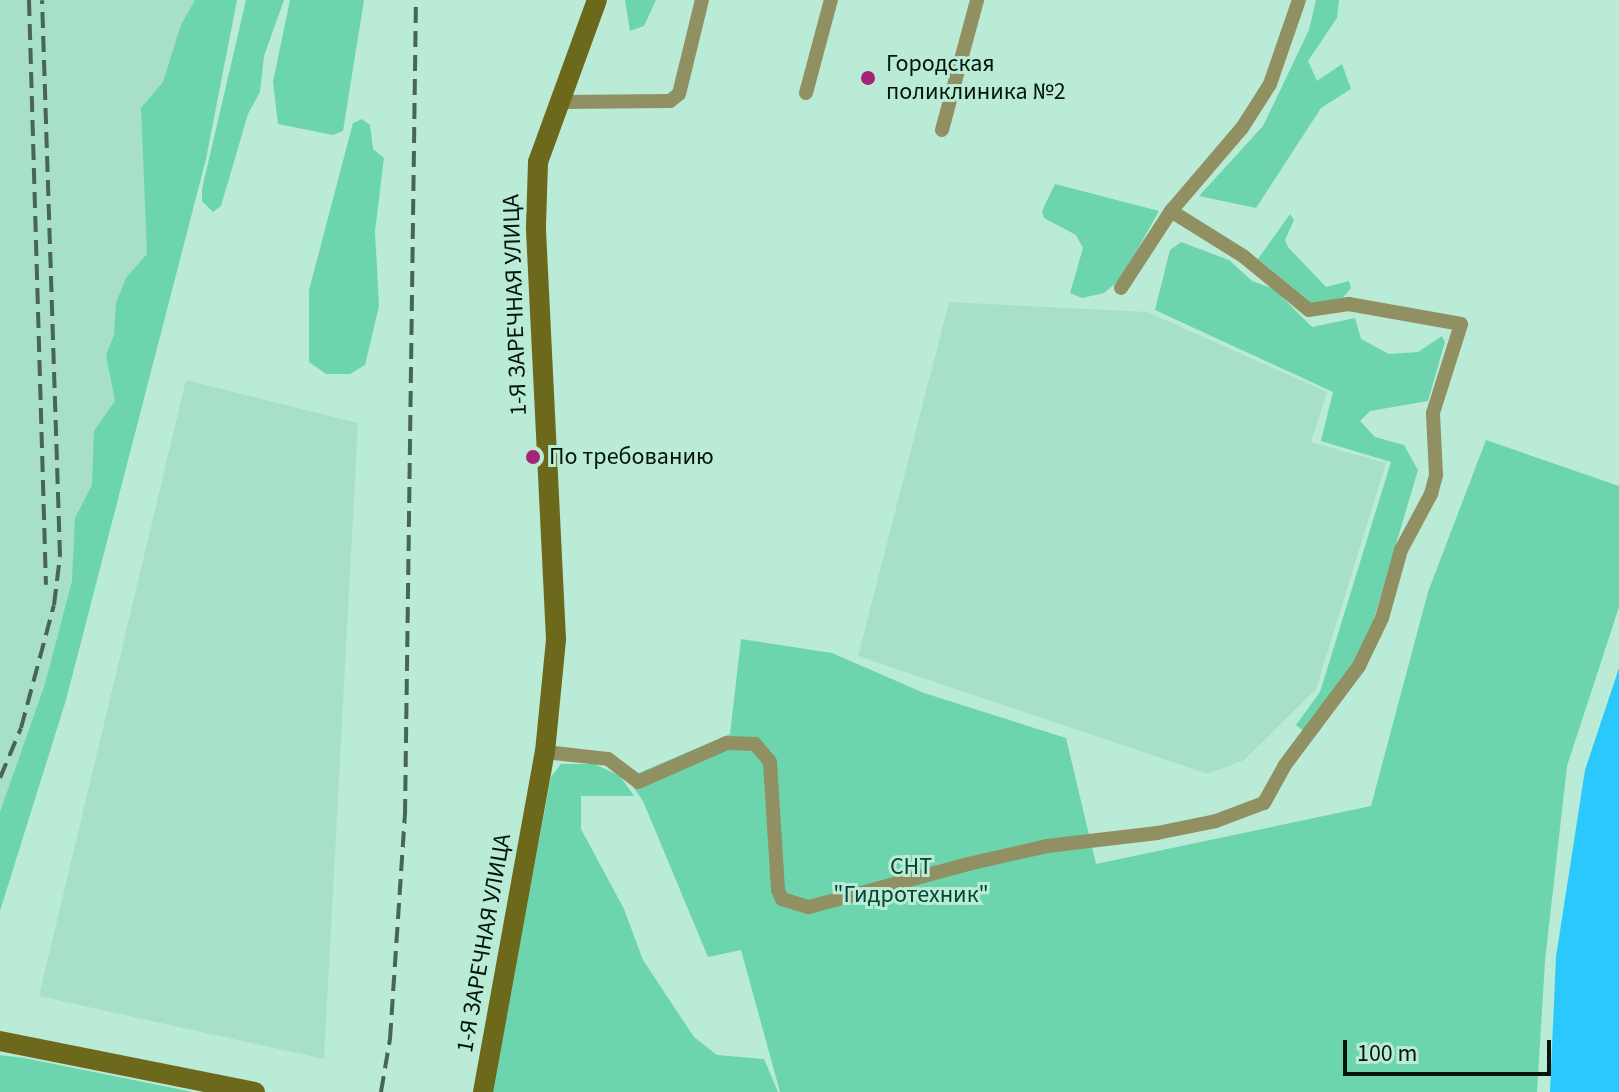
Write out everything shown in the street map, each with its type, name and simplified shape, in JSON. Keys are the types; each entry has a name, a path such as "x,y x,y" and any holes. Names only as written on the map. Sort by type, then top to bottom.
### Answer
{"street":[{"name":"1-Я ЗАРЕЧНАЯ УЛИЦА","path":"483,1092 545,752 556,639 536,188 546,135 597,0"},
{"path":"560,102 660,103 679,94 702,0"},
{"path":"806,93 831,0"},
{"path":"942,130 977,0"},
{"path":"1121,288 1171,211 1242,128 1270,84 1299,0"},
{"path":"545,752 608,759 638,782 727,743 755,744 770,762 778,890 782,899 809,907 968,864 1047,846 1201,824 1264,803 1285,765 1359,666 1382,618 1401,550 1431,494 1436,475 1433,413 1461,324 1349,304 1309,310 1243,256 1171,211"},
{"path":"0,1041 255,1092"}],"shaded area":[{"path":"0,0 212,0 0,890"},
{"path":"949,302 1147,312 1327,392 1311,442 1386,463 1316,689 1244,760 1208,774 858,656"},
{"path":"186,380 358,423 324,1059 39,996"}],"green space":[{"path":"195,0 237,0 206,159 66,700 0,911 0,812 45,684 72,581 75,518 92,485 94,431 115,401 106,355 114,335 116,303 126,278 147,254 141,108 163,82 181,25"},
{"path":"246,0 284,0 264,56 260,92 248,114 221,206 213,212 202,201 202,189"},
{"path":"290,0 364,0 343,131 333,135 278,124 273,82"},
{"path":"625,0 656,0 644,26 630,31"},
{"path":"1316,0 1339,0 1337,18 1308,61 1317,81 1342,64 1351,89 1321,108 1256,208 1199,196 1263,126 1309,30"},
{"path":"362,119 370,125 373,149 384,158 375,231 379,306 365,365 350,374 326,374 309,362 309,290 353,123"},
{"path":"1055,184 1159,211 1121,279 1104,293 1082,298 1070,293 1083,248 1076,235 1044,218 1042,211"},
{"path":"1290,214 1294,220 1285,240 1288,247 1326,287 1349,281 1351,288 1341,300 1313,304 1258,259"},
{"path":"1181,242 1229,260 1252,281 1274,289 1312,327 1355,318 1361,339 1389,354 1418,352 1442,336 1445,342 1428,401 1370,411 1360,421 1375,437 1404,445 1418,470 1370,632 1345,682 1306,733 1296,725 1320,692 1391,462 1321,441 1333,392 1155,310 1170,250"},
{"name":"СНТ \"Гидротехник\"","path":"1486,440 1619,486 1619,607 1567,766 1545,961 1537,1092 780,1092 741,950 708,957 643,801 627,778 730,734 741,639 832,653 924,693 1066,738 1096,864 1371,806 1428,592"},
{"path":"561,764 595,764 620,776 634,796 581,796 581,829 624,909 643,960 694,1037 717,1055 764,1059 778,1092 492,1092 551,777"},
{"path":"0,1055 24,1058 193,1092 0,1092"}],"water":[{"path":"1619,668 1619,1092 1550,1092 1556,957 1585,770"}],"railway":[{"path":"29,0 46,585"},
{"path":"0,778 21,728 54,605 60,556 42,0"},
{"path":"381,1092 390,1039 405,815 416,0"}],"place":[{"name":"Городская поликлиника №2","path":"868,78"},
{"name":"По требованию","path":"533,457"}]}
